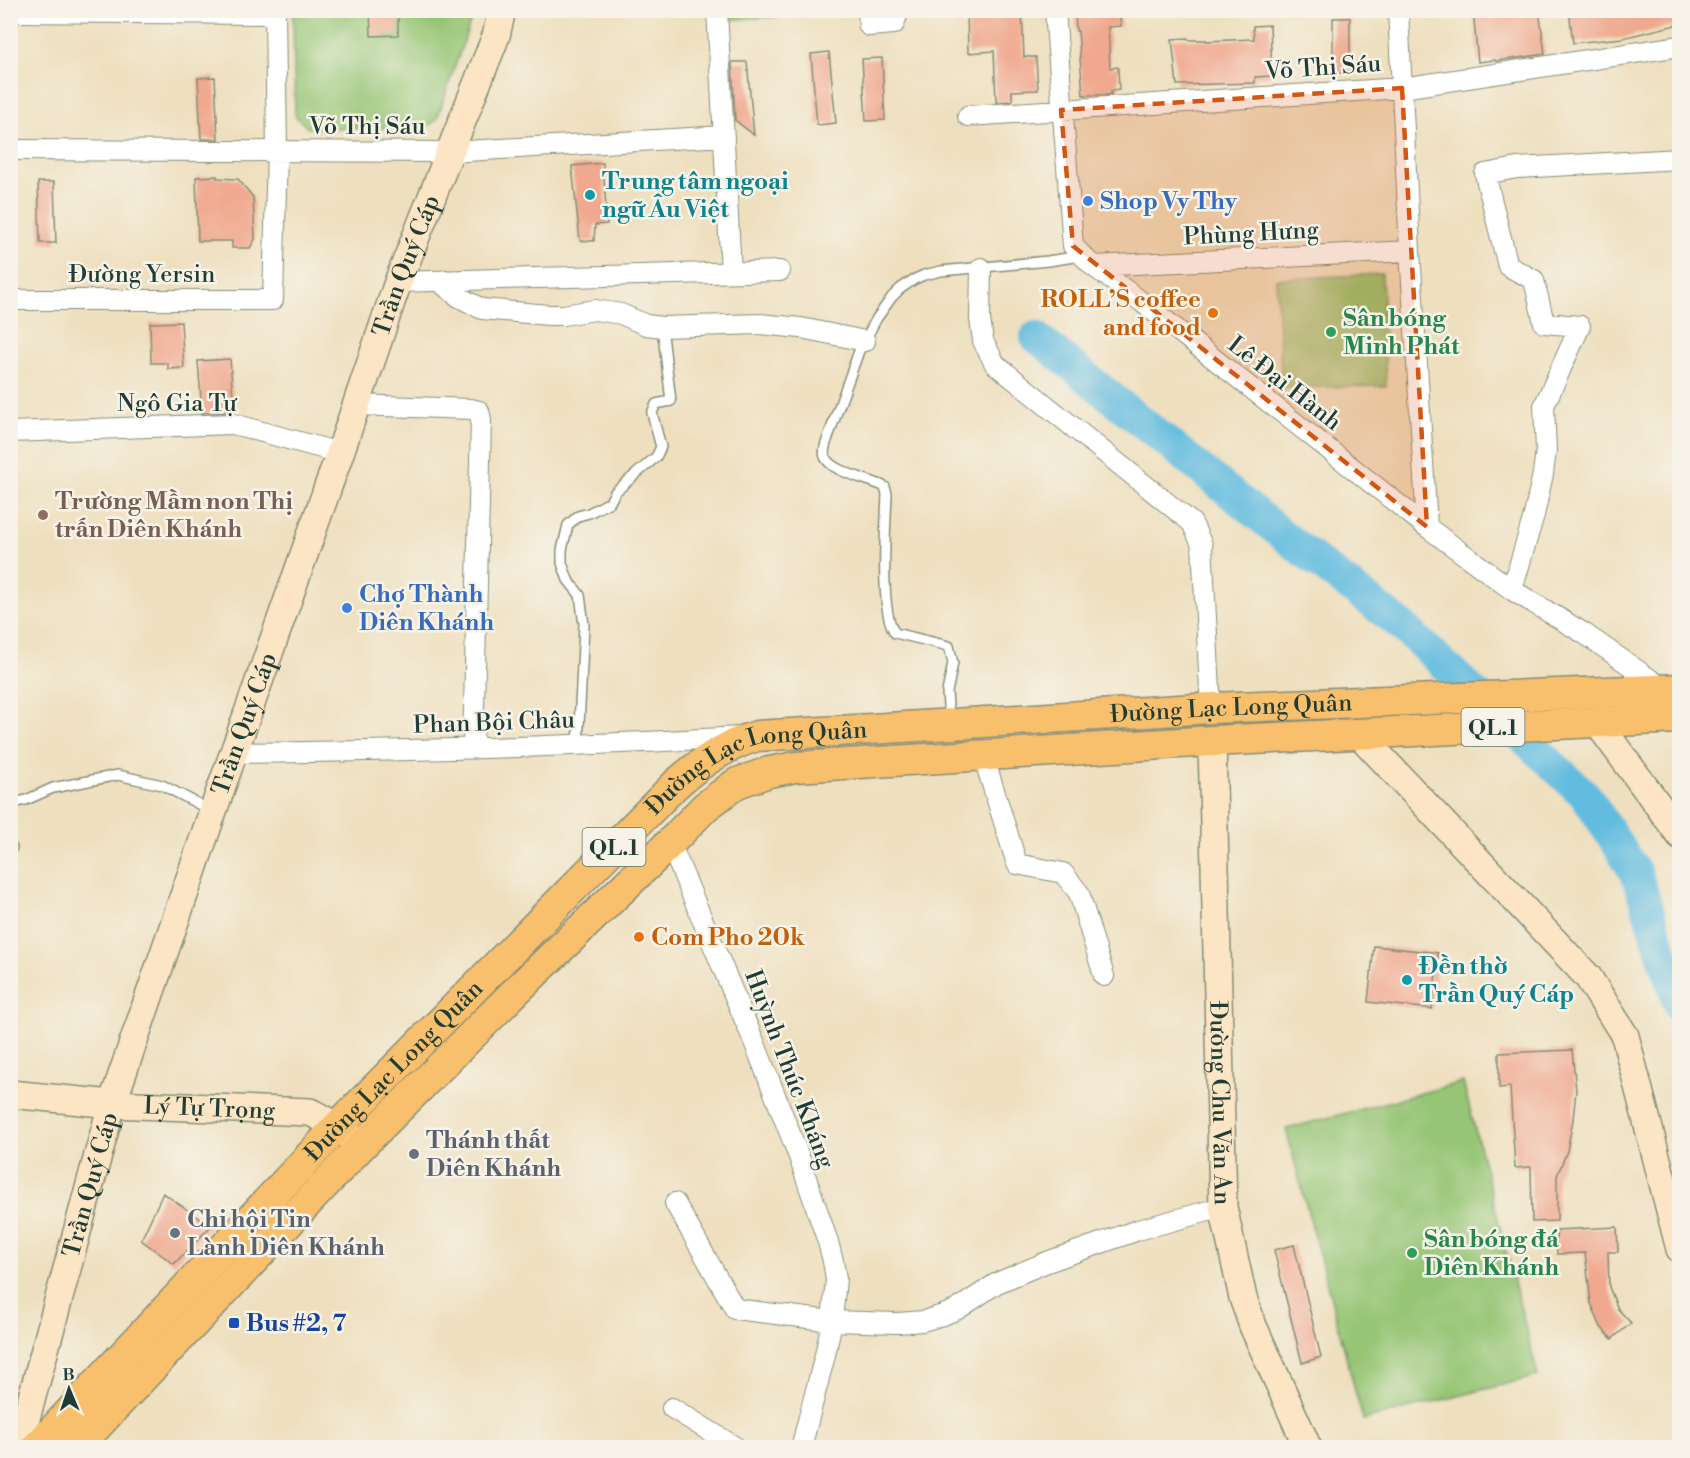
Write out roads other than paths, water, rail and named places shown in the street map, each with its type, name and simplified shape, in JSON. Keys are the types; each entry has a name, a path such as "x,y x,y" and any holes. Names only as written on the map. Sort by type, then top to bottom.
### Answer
{"main road":[{"name":"Đường Lạc Long Quân","path":"36,1448 338,1126 676,784 710,757 740,741 757,736 1210,708 1672,689"},
{"name":"Đường Lạc Long Quân","path":"76,1448 362,1146 516,991 705,807 737,783 769,772 796,767 1424,729 1680,718"}],"street":[{"name":"Trần Quý Cáp","path":"18,1448 112,1104 398,282 496,36 502,10"},
{"path":"717,10 731,272"},
{"path":"867,10 869,26 894,24 899,10"},
{"path":"1055,10 1072,246 1087,261"},
{"path":"1398,10 1427,527"},
{"path":"10,12 275,12 277,151"},
{"name":"Võ Thị Sáu","path":"968,116 1402,88 1680,46"},
{"name":"Võ Thị Sáu","path":"10,150 450,152 724,136"},
{"name":"Đường Yersin","path":"10,300 273,300 277,151"},
{"path":"1512,590 1534,515 1543,474 1546,450 1544,406 1580,326 1544,323 1534,280 1508,266 1485,174 1517,168 1680,159"},
{"name":"Phùng Hưng","path":"1087,261 1410,251"},
{"name":"Lê Đại Hành","path":"1087,261 1427,527 1512,590 1672,689"},
{"path":"981,268 980,319 983,341 995,364 1192,523 1202,545 1210,708"},
{"path":"398,282 780,271"},
{"path":"445,280 445,286 459,297 482,309 549,315 595,310 621,314 646,325 662,327 760,324 801,328 865,341"},
{"path":"355,405 471,409 478,411 482,420 473,749"},
{"name":"Ngô Gia Tự","path":"10,432 233,424 340,453"},
{"path":"1597,722 1680,835"},
{"path":"1358,733 1588,977 1619,1026 1625,1036 1680,1249"},
{"name":"Phan Bội Châu","path":"233,753 473,749 757,736"},
{"name":"Đường Chu Văn An","path":"1212,741 1223,1207 1243,1298 1308,1448"},
{"path":"983,755 1017,864 1063,873 1079,893 1104,976"},
{"name":"Huỳnh Thúc Kháng","path":"670,843 755,1044 780,1113 798,1154 831,1252 836,1279 832,1321 801,1448"},
{"name":"Lý Tự Trọng","path":"10,1094 112,1104 310,1112 338,1126 362,1146"},
{"path":"675,1203 735,1309 832,1321 898,1323 923,1321 958,1309 997,1283 1047,1262 1138,1230 1223,1207"},
{"path":"672,1408 737,1448"}],"lane":[{"path":"949,723 947,692 953,663 949,646 895,633 890,627 885,568 887,494 885,487 845,472 827,460 824,450 826,442 859,351 877,318 900,289 924,275 940,272 1048,261 1087,261"},
{"path":"578,745 584,625 580,595 568,580 562,563 561,550 568,525 578,516 610,502 615,492 656,456 661,447 652,413 656,404 670,401 662,327"},
{"path":"10,804 26,800 53,788 118,775 162,785 213,811"}],"waterway":[{"path":"1036,337 1294,544 1401,625 1586,796 1636,873 1680,1007"}],"place":[{"name":"Trung tâm ngoại ngữ Âu Việt","path":"590,195"},
{"name":"Shop Vy Thy","path":"1088,201"},
{"name":"ROLL’S coffee and food","path":"1213,313"},
{"name":"Sân bóng Minh Phát","path":"1331,332"},
{"name":"Trường Mầm non Thị trấn Diên Khánh","path":"43,515"},
{"name":"Chợ Thành Diên Khánh","path":"347,608"},
{"name":"Com Pho 20k","path":"639,937"},
{"name":"Đền thờ Trần Quý Cáp","path":"1407,980"},
{"name":"Thánh thất Diên Khánh","path":"414,1154"},
{"name":"Chi hội Tin Lành Diên Khánh","path":"175,1233"},
{"name":"Sân bóng đá Diên Khánh","path":"1412,1253"},
{"name":"Bus #2, 7","path":"234,1323"}]}
